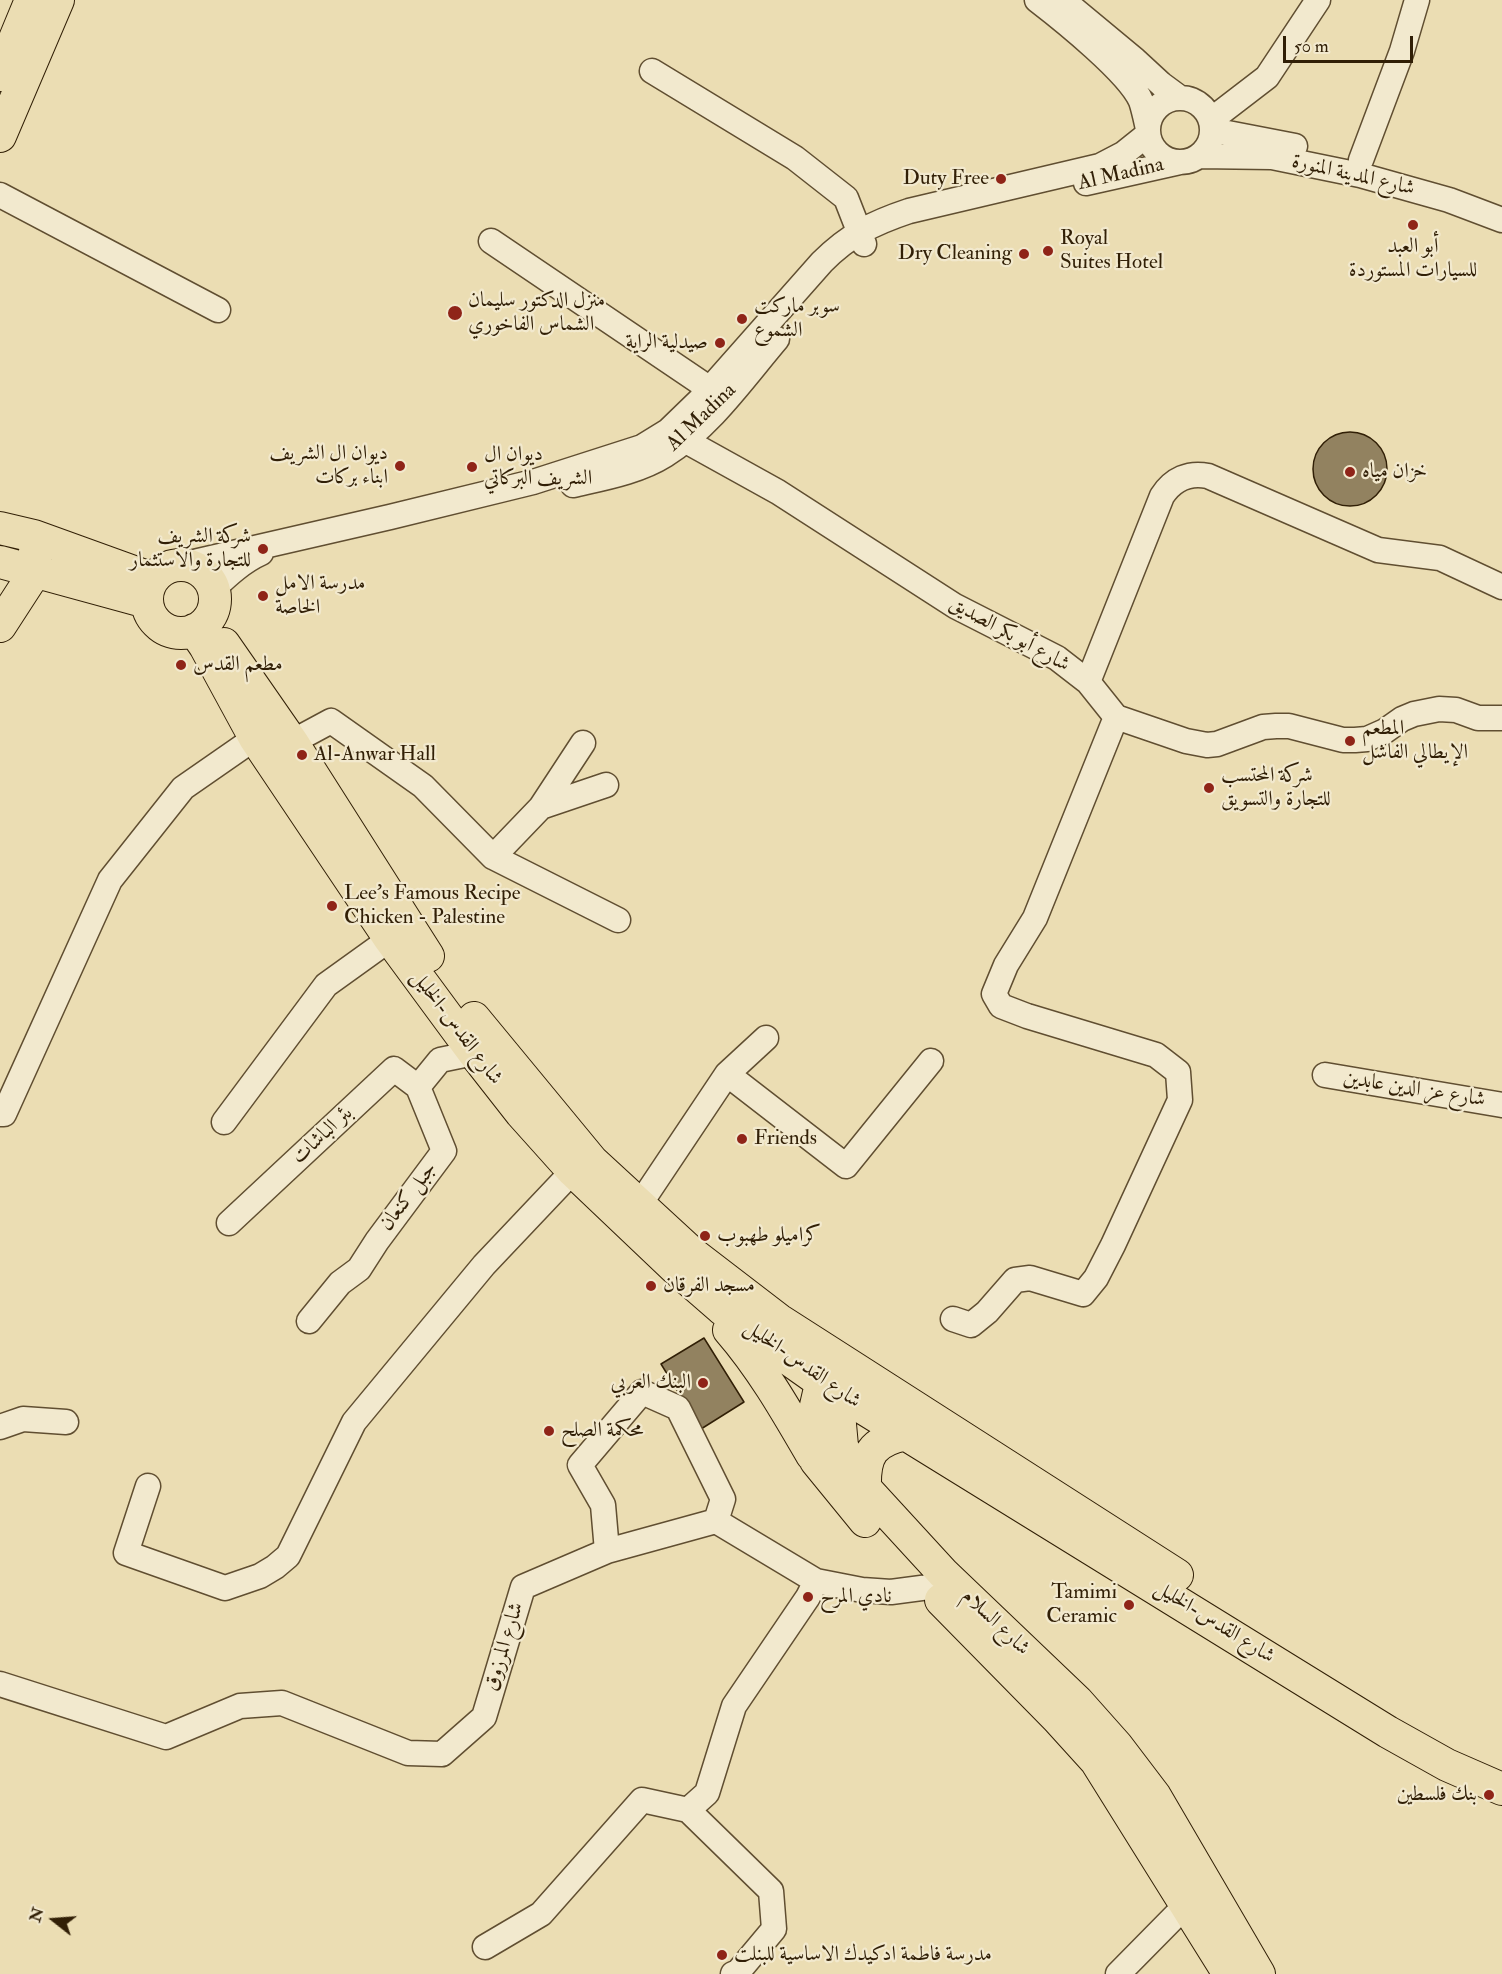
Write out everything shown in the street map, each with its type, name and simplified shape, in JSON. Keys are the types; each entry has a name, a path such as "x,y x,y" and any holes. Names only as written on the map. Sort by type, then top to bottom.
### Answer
{"main road":[{"path":"0,75 9,28 31,0"},
{"path":"0,136 58,0"},
{"path":"0,528 34,536 150,590"},
{"path":"0,626 12,572 34,536"},
{"path":"181,565 201,572 208,580 205,612 184,633 163,628 150,612 150,590 161,571 170,566 181,565"},
{"path":"12,572 150,590"},
{"name":"شارع القدس-الخليل","path":"205,612 205,646 255,738 390,939 521,1113 573,1171 675,1268 729,1314 829,1375 1332,1672 1406,1721 1453,1747 1502,1769"},
{"name":"شارع القدس-الخليل","path":"205,612 217,635 292,742 419,944 486,1033 592,1161 693,1254 779,1320 829,1375 906,1434 1388,1732 1447,1765 1502,1789"},
{"name":"شارع السلام","path":"675,1268 747,1350 816,1461 872,1530 936,1580 1077,1701 1117,1746 1155,1796 1259,1974"},
{"path":"816,1461 812,1438 815,1410 829,1375"},
{"name":"شارع السلام","path":"829,1375 842,1446 852,1470 936,1580 1096,1761 1229,1974"},
{"path":"865,1488 865,1469 871,1454 881,1443 891,1437 906,1434"}],"street":[{"path":"1037,0 1062,19 1123,76 1140,100 1148,131"},
{"path":"1063,0 1136,60 1161,84 1180,98 1190,99 1199,104 1206,111 1211,125 1206,148 1190,159"},
{"path":"1211,125 1267,77 1318,0"},
{"path":"1362,160 1402,51 1417,0"},
{"path":"652,71 803,165 846,198 862,239"},
{"name":"Al Madina","path":"1180,98 1170,99 1154,111 1148,131 1154,149 1162,156 1171,160 1190,159"},
{"name":"شارع المدينة المنورة","path":"1211,125 1362,160 1449,186 1502,206"},
{"name":"Al Madina","path":"675,436 717,408 846,261 862,239 884,219 909,211 1100,166 1124,154 1148,131"},
{"name":"شارع المدينة المنورة","path":"1190,159 1272,157 1360,176 1449,200 1502,220"},
{"name":"Al Madina","path":"306,536 390,517 511,500 641,467 665,455 675,436 710,389 839,245 895,232 924,222 1190,159"},
{"path":"0,195 218,310"},
{"path":"491,241 710,389"},
{"name":"شارع أبو بكر الصديق","path":"675,436 778,492 955,606 1057,658 1088,682 1116,717"},
{"path":"1088,682 1162,496 1176,481 1188,475 1208,476 1378,550 1440,558 1502,587"},
{"path":"181,565 306,536"},
{"path":"205,612 230,572 254,556 306,536"},
{"path":"953,1319 971,1325 987,1312 1015,1281 1030,1278 1083,1294 1096,1278 1113,1245 1180,1100 1178,1072 1156,1055 1027,1016 1001,1006 994,994 1006,964 1035,918 1116,717 1186,741 1207,745 1217,744 1263,727 1276,726 1289,726 1355,741 1385,731 1414,714 1439,709 1456,710 1478,718 1502,718"},
{"path":"292,742 331,721 423,786 493,857 618,920"},
{"path":"0,1114 4,1114 110,880 183,788 255,738"},
{"path":"493,857 541,807 584,743"},
{"path":"541,807 606,785"},
{"path":"224,1122 326,985 390,939"},
{"path":"640,1204 727,1074 766,1038"},
{"path":"417,1087 440,1060 474,1053"},
{"path":"727,1074 846,1166 931,1061"},
{"name":"بئر الباشات","path":"229,1223 394,1069 417,1087"},
{"name":"شارع عز الدين عابدين","path":"1325,1076 1502,1105"},
{"name":"جبل كنعان","path":"309,1321 340,1283 359,1269 444,1151 417,1087"},
{"path":"148,1486 126,1553 225,1588 261,1576 275,1567 288,1556 354,1422 484,1265 573,1171"},
{"path":"607,1551 603,1505 580,1465 642,1392 678,1408 723,1499 716,1521 816,1581 862,1590 891,1592 936,1580"},
{"path":"0,1427 23,1419 66,1422"},
{"name":"شارع المرزوق","path":"0,1684 166,1737 240,1706 282,1703 408,1753 442,1754 484,1717 523,1587 607,1551 716,1521"},
{"path":"688,1810 707,1793 734,1706 808,1597 816,1581"},
{"path":"485,1947 541,1914 642,1800 688,1810 771,1891 774,1929 738,1972 733,1974"},
{"path":"1118,1974 1186,1905"}],"building":[{"name":"خزان مياه","path":"1350,432 1364,435 1376,443 1384,455 1387,469 1384,483 1376,495 1364,503 1350,506 1336,503 1324,495 1316,483 1313,469 1316,455 1324,443 1336,435"},
{"name":"البنك العربي","path":"704,1338 744,1402 701,1429 661,1364"}],"place":[{"name":"Duty Free","path":"1001,179"},
{"name":"أبو العبد للسيارات المستوردة","path":"1413,225"},
{"name":"Royal Suites Hotel","path":"1048,251"},
{"name":"Dry Cleaning","path":"1024,254"},
{"name":"منزل الدكتور سليمان الشماس الفاخوري","path":"455,313"},
{"name":"سوبر ماركت الشموع","path":"742,319"},
{"name":"صيدلية الراية","path":"720,343"},
{"name":"ديوان ال الشريف ابناء بركات","path":"400,466"},
{"name":"ديوان ال الشريف البركاتي","path":"472,467"},
{"name":"خزان مياه","path":"1350,472"},
{"name":"شركة الشريف للتجارة والاستثمار","path":"263,549"},
{"name":"مدرسة الامل الخاصة","path":"263,596"},
{"name":"مطعم القدس","path":"181,665"},
{"name":"المطعم الإيطالي الفاشل","path":"1350,741"},
{"name":"Al-Anwar Hall","path":"302,755"},
{"name":"شركة المحتسب للتجارة والتسويق","path":"1209,788"},
{"name":"Lee's Famous Recipe Chicken - Palestine","path":"332,906"},
{"name":"Friends","path":"742,1139"},
{"name":"كراميلو طهبوب","path":"705,1236"},
{"name":"مسجد الفرقان","path":"651,1286"},
{"name":"البنك العربي","path":"703,1383"},
{"name":"محكمة الصلح","path":"549,1431"},
{"name":"نادي المرح","path":"808,1597"},
{"name":"Tamimi Ceramic","path":"1129,1605"},
{"name":"بنك فلسطين","path":"1489,1795"},
{"name":"مدرسة فاطمة ادكيدك الاساسية للبنلت","path":"722,1955"}]}
